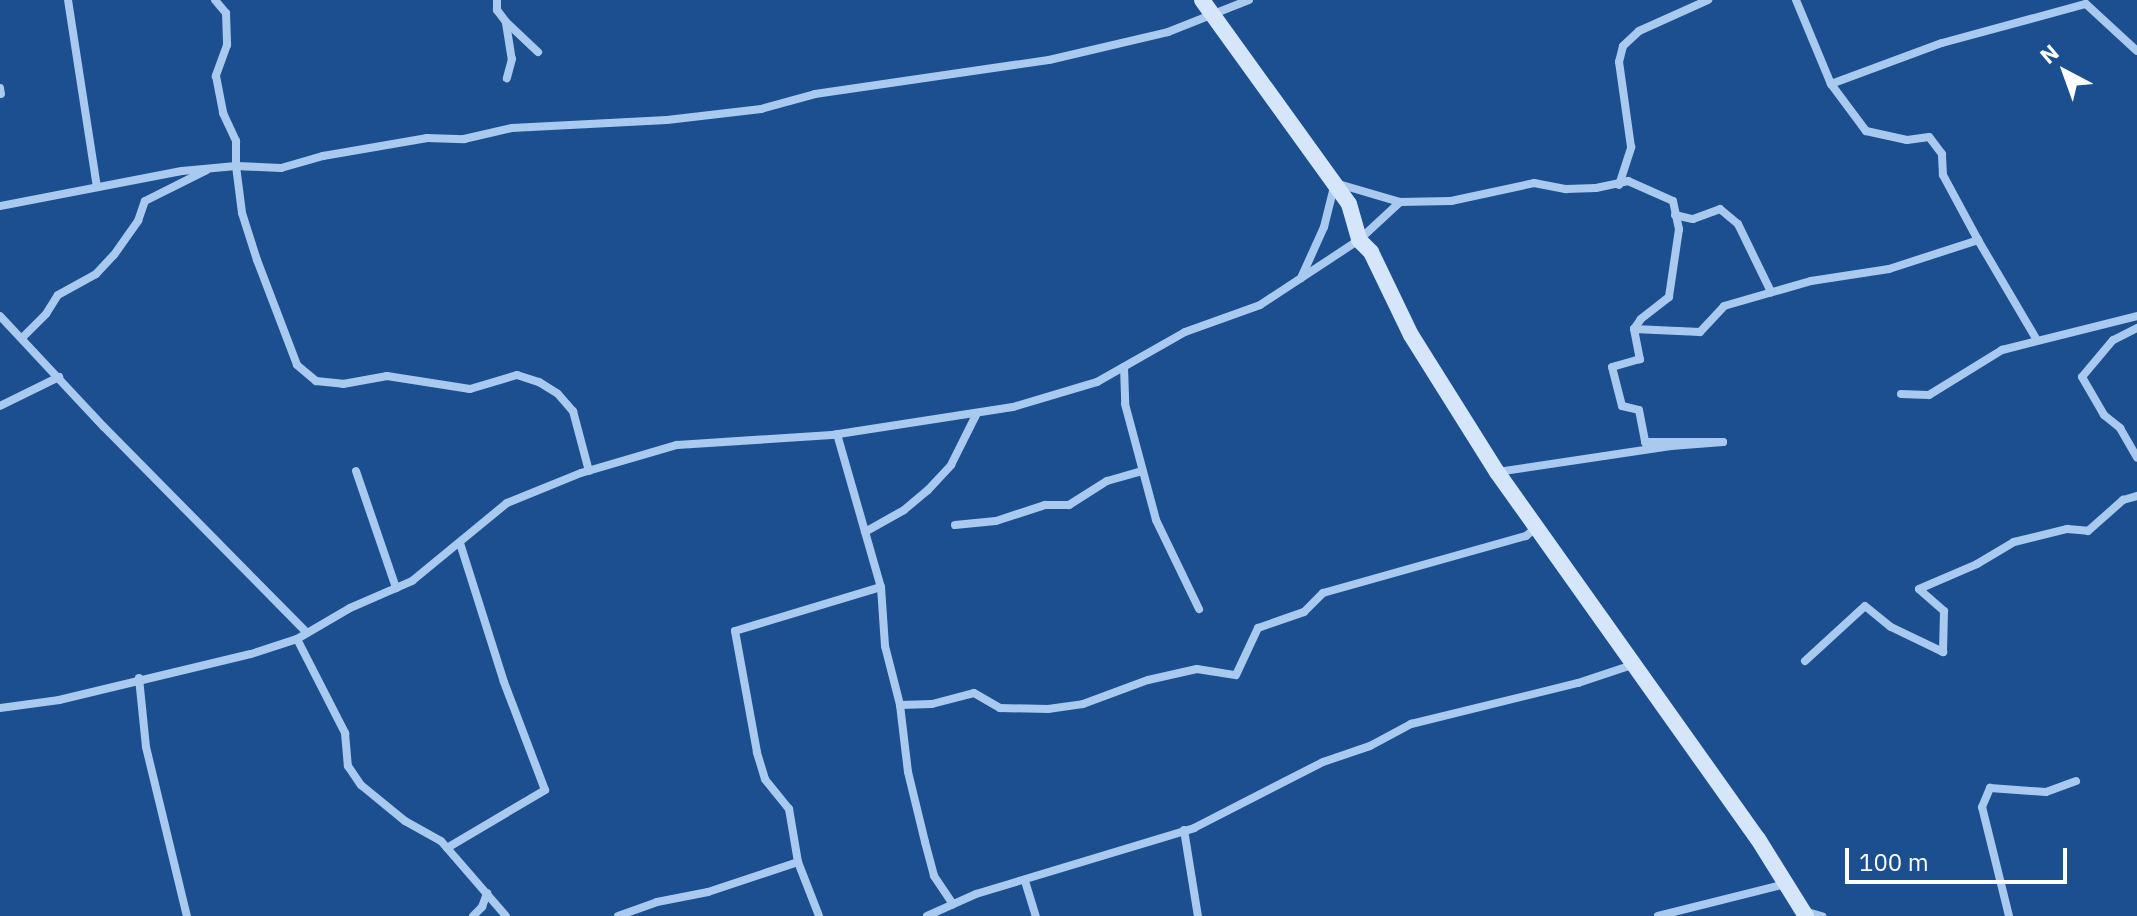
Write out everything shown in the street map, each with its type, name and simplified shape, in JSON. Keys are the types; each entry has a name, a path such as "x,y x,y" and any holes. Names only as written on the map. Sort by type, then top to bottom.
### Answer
{"street":[{"path":"68,0 97,187"},
{"path":"215,0 226,13 226,53 216,76 223,113 236,141 242,213 297,365 316,381 343,384 387,376 470,389 517,375 539,382 558,394 573,411 589,471"},
{"path":"497,0 497,10 506,22 538,52"},
{"path":"0,206 212,168 281,168 323,156 427,138 464,139 512,128 667,120 761,109 815,94 986,71 1102,50 1168,32 1206,7 1249,0"},
{"path":"1619,185 1631,147 1619,62 1623,46 1639,31 1708,0"},
{"path":"1796,0 1831,84 1866,131 1907,140 1929,137 1942,154 1943,175 2037,340"},
{"path":"1831,84 1942,43 2087,2 2137,51"},
{"path":"1206,7 1349,204 1359,240 1371,252 1411,335 1497,472 1805,913 1822,916"},
{"path":"506,22 512,59 507,78"},
{"path":"22,338 58,295 96,274 105,265 138,221 145,201 212,168"},
{"path":"1335,183 1400,202 1451,201 1534,183 1566,189 1619,185 1628,181 1661,193 1673,201 1677,253 1669,297 1641,319 1634,329 1640,359 1612,367 1622,406 1639,410 1645,442 1723,442 1671,446 1497,472"},
{"path":"1300,279 1324,227 1335,183"},
{"path":"0,708 59,700 139,678 251,654 297,639 305,631 412,581 507,503 589,471 677,445 837,434 1013,407 1074,390 1124,367 1185,332 1260,305 1359,240 1384,213 1400,202"},
{"path":"1675,215 1693,219 1720,209 1738,224 1748,238 1761,276 1771,292"},
{"path":"1634,329 1700,332 1724,306 1811,281 1889,269 1978,240"},
{"path":"0,316 305,631"},
{"path":"1901,394 1929,395 2002,350 2137,316"},
{"path":"2137,328 2113,340 2082,377 2104,415 2120,428 2137,458"},
{"path":"1124,367 1125,404 1156,520 1199,609"},
{"path":"0,406 59,377"},
{"path":"865,532 904,510 928,490 951,465 977,413"},
{"path":"837,434 881,587 885,646 900,705 908,772 925,842 934,876 953,904"},
{"path":"356,471 396,588"},
{"path":"955,525 996,521 1045,505 1069,505 1107,481 1143,471"},
{"path":"1805,661 1865,606 1891,627 1943,652 1944,611 1919,589 1977,564 2014,542 2067,529 2088,531 2123,500 2137,496"},
{"path":"900,705 932,704 974,693 1000,708 1048,709 1083,704 1148,680 1197,669 1236,675 1258,628 1304,612 1323,593 1526,536 1538,527"},
{"path":"447,848 545,790 504,682 460,543"},
{"path":"819,916 798,862 789,809 765,779 761,766 735,631 881,587"},
{"path":"297,639 345,733 348,766 361,785 447,848 506,916"},
{"path":"927,916 953,904 1184,830 1411,724 1578,683 1632,665"},
{"path":"139,678 146,747 187,916"},
{"path":"2009,916 1982,807 1990,788 2046,792 2076,781"},
{"path":"1184,830 1198,916"},
{"path":"618,916 657,902 708,892 798,862"},
{"path":"1025,881 1036,916"},
{"path":"1658,916 1786,883"},
{"path":"473,916 482,907 487,893"}]}
